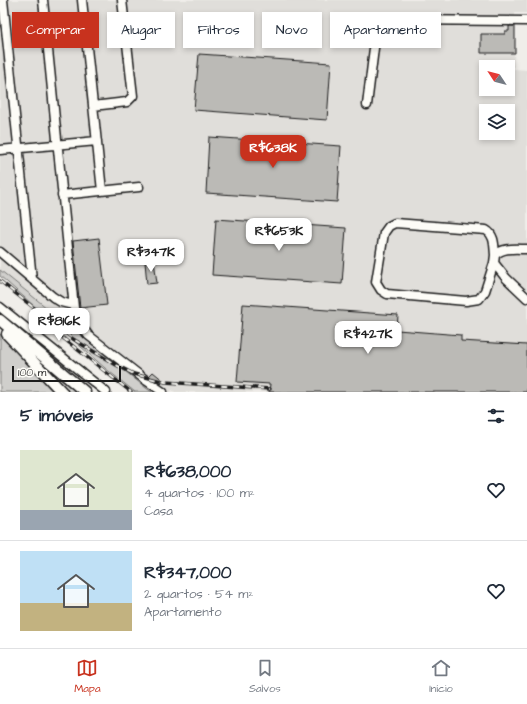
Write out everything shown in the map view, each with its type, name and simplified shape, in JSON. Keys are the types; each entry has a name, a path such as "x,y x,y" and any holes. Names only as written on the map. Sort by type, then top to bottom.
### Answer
{"main road":[{"path":"0,320 85,392"},
{"path":"0,327 62,392"}],"street":[{"path":"4,0 32,279"},
{"path":"43,0 73,304 78,321 88,335 146,381 163,392"},
{"path":"82,0 102,190"},
{"path":"93,106 127,102 132,96 122,0"},
{"path":"367,105 378,30 384,24 396,20 423,19 527,21"},
{"path":"0,150 97,141"},
{"path":"62,195 139,186"},
{"path":"527,249 504,249 498,251 494,259 485,291 479,299 466,302 387,294 381,290 376,282 384,233 389,226 395,223 486,230 491,232 493,236 494,259 506,278 527,298"},
{"path":"0,252 57,300 73,304"},
{"path":"0,307 106,392"}],"shaded area":[{"path":"0,0 527,0 527,13 515,13 514,60 479,60 479,96 515,96 515,69 527,70 527,392 175,392 172,390 171,392 152,392 0,270"},
{"path":"0,270 152,392 135,392 105,368 0,276"},
{"path":"0,334 53,392 0,392"},
{"path":"41,360 79,392 67,392 40,362"}],"building":[{"path":"509,26 515,26 515,53 481,53 481,34 505,34 505,31 509,31"},
{"path":"199,54 331,63 327,120 194,110"},
{"path":"209,137 341,146 337,202 206,193"},
{"path":"216,219 346,228 342,284 212,275"},
{"path":"99,238 107,305 80,308 73,241"},
{"path":"154,261 157,283 147,284 145,262"},
{"path":"243,304 398,315 397,330 461,335 461,341 527,345 527,392 269,392 270,384 237,382"},
{"path":"153,372 164,381 161,384 149,376"}],"railway":[{"path":"0,281 73,339 134,374 165,382 270,389"},
{"path":"63,338 131,392"}]}
